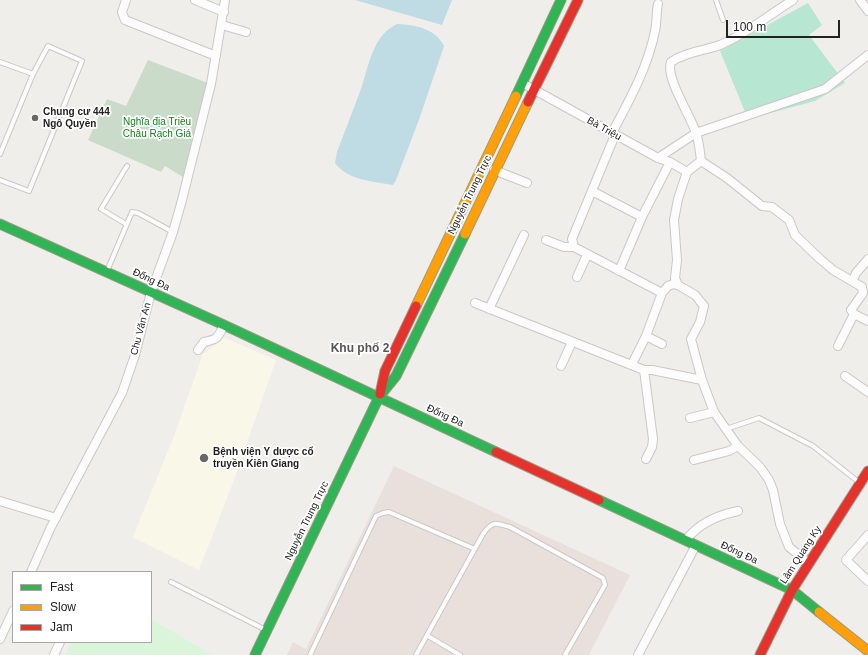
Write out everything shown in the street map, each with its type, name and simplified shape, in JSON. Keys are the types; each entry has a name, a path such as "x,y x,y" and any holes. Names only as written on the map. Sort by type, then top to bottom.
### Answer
{"street":[{"path":"126,0 122,12 125,20 216,56"},
{"path":"194,0 224,12"},
{"name":"Chu Văn An","path":"30,571 56,518 122,392 134,355 151,292 173,232 211,84 225,0"},
{"name":"Nguyễn Trung Trực","path":"255,655 379,397 385,371 560,0"},
{"name":"Nguyễn Trung Trực","path":"379,397 396,376 494,170 535,90 578,0"},
{"path":"793,0 738,36 719,45 687,55 671,62 669,67 674,84 696,133 701,161 727,178 762,206 772,207 783,215 789,220 796,235 820,259 833,270 853,280 864,289 851,310 854,314 868,321"},
{"path":"860,0 868,11"},
{"path":"574,247 572,239 614,134 635,89 651,48 656,29 658,4"},
{"path":"222,25 246,32"},
{"path":"658,158 696,133 825,89 868,55"},
{"name":"Bà Triệu","path":"522,83 658,158 670,162 687,172"},
{"path":"678,285 675,278 677,260 674,220 678,199 687,172 701,161"},
{"path":"619,270 642,217 670,162"},
{"path":"494,170 527,183"},
{"path":"592,191 642,217"},
{"name":"Đống Đa","path":"0,224 224,325 792,590 868,651"},
{"path":"489,309 524,235"},
{"path":"546,240 564,247 574,247 662,293"},
{"path":"577,277 587,255"},
{"path":"853,280 868,259"},
{"path":"632,364 646,336 662,293 668,286 673,284 678,285 695,295 704,306 700,322 692,339 702,380 714,412 738,446 760,467 769,480 773,490 780,524 789,547 809,563"},
{"path":"475,303 645,370 652,370 702,380"},
{"path":"838,346 854,314"},
{"path":"198,350 204,342 212,341 218,338 224,325"},
{"path":"646,336 662,344"},
{"path":"561,366 572,342"},
{"path":"645,370 653,439 652,447 646,459"},
{"path":"845,376 868,392"},
{"path":"690,418 714,412"},
{"path":"694,460 729,451 738,446"},
{"name":"Lâm Quang Ky","path":"760,655 792,590 868,472"},
{"path":"0,501 56,518"},
{"path":"686,540 700,526 722,514 738,511"},
{"path":"868,535 846,560 868,581"},
{"path":"638,655 696,545"},
{"path":"0,640 12,613"},
{"path":"54,655 60,643"}],"lane":[{"path":"716,0 723,20"},
{"path":"0,154 33,74 48,46 82,61 29,191 0,180"},
{"path":"0,62 33,74"},
{"path":"126,224 101,209 127,166"},
{"path":"107,272 132,212 138,213 173,232"},
{"path":"726,429 759,418 813,446 860,483"},
{"path":"310,655 376,516 389,512 475,549"},
{"path":"416,655 428,636 475,549 490,524 495,523 510,527 603,578 605,585 565,655"},
{"path":"171,582 267,631"},
{"path":"428,636 460,655"}],"shaded area":[{"name":"Bệnh viện Y dược cổ truyền Kiên Giang","path":"225,338 276,360 234,480 199,570 133,537 174,436 203,354"},
{"path":"394,466 630,575 589,655 287,655 293,642 306,649"}],"green space":[{"path":"808,3 822,25 809,35 845,83 815,101 748,119 720,51"},
{"name":"Nghĩa địa Triều Châu Rạch Giá","path":"148,60 208,83 183,177 165,166 161,172 88,140 107,99 126,106"},
{"path":"152,620 212,655 65,655 71,643 152,643"}],"water":[{"path":"355,0 452,0 442,25"},
{"path":"397,24 411,25 430,31 444,46 420,117 393,185 352,176 345,173 335,163 337,152 361,89 373,52 382,36"}],"traffic: fast":[{"path":"516,96 561,0"},
{"path":"0,224 224,325 496,452"},
{"path":"255,655 379,397 396,376 465,234"},
{"path":"599,500 792,590 819,612"}],"traffic: slow":[{"path":"416,306 516,96"},
{"path":"465,234 528,102"},
{"path":"819,612 868,651"}],"traffic: jam":[{"path":"528,102 578,0"},
{"path":"380,394 385,371 416,306"},
{"path":"496,452 599,500"},
{"path":"760,655 792,590 868,471"}],"place":[{"name":"Chung cư 444 Ngô Quyền","path":"35,118"},
{"name":"Bệnh viện Y dược cổ truyền Kiên Giang","path":"204,458"}],"district":[{"name":"Khu phố 2","path":"360,349"}]}
